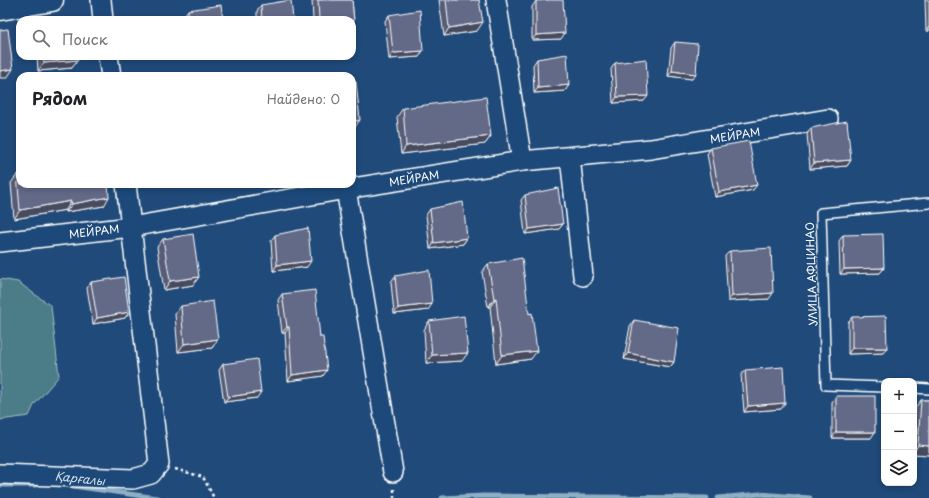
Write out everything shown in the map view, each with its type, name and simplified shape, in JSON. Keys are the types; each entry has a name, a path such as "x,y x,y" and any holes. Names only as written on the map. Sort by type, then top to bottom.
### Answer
{"street":[{"path":"0,9 52,0"},
{"path":"101,0 103,16"},
{"path":"496,0 522,161"},
{"path":"109,60 110,72"},
{"name":"МЕЙРАМ","path":"356,187 522,161 651,149 828,119"},
{"path":"570,157 583,276"},
{"path":"0,474 133,479 151,474 159,464 126,188"},
{"name":"МЕЙРАМ","path":"0,242 131,227 352,188"},
{"path":"346,189 393,472"}],"lane":[{"name":"УЛИЦА АФЦИНАО","path":"881,387 826,385 821,213 929,203"},
{"path":"917,388 929,389"}],"path":[{"path":"159,464 203,477 214,498"}],"green space":[{"path":"0,279 18,282 51,306 59,376 34,405 29,416 0,420"}],"building":[{"path":"291,0 293,16 262,16 261,5"},
{"path":"318,0 352,0 354,16 319,16"},
{"path":"446,0 479,0 483,22 449,28"},
{"path":"563,0 565,33 536,35 536,1"},
{"path":"221,5 222,16 189,16 188,10"},
{"path":"420,10 423,51 393,53 389,15"},
{"path":"8,29 13,69 0,71 0,30"},
{"path":"675,42 698,44 696,74 672,71"},
{"path":"567,54 569,85 538,88 537,59"},
{"path":"646,59 648,96 617,97 615,63"},
{"path":"44,60 78,60 44,63"},
{"path":"356,82 360,120 356,121"},
{"path":"486,97 491,136 406,146 403,108"},
{"path":"847,121 851,160 814,163 811,128"},
{"path":"749,141 757,185 719,192 711,148"},
{"path":"18,188 108,188 109,197 72,204 71,201 20,210"},
{"path":"558,188 563,224 529,229 525,195"},
{"path":"463,202 467,238 434,243 430,209"},
{"path":"308,228 311,261 277,265 275,235"},
{"path":"193,234 199,277 170,281 163,239"},
{"path":"883,234 884,268 844,269 843,235"},
{"path":"771,248 773,293 732,296 730,251"},
{"path":"522,258 529,314 532,313 537,351 502,355 496,298 494,299 488,264"},
{"path":"429,270 432,304 398,308 395,276"},
{"path":"124,277 129,312 97,318 91,282"},
{"path":"315,290 320,337 323,337 327,370 292,375 289,327 287,327 282,294"},
{"path":"213,301 218,339 184,344 181,306"},
{"path":"464,316 468,353 432,355 429,321"},
{"path":"886,316 887,348 852,348 852,317"},
{"path":"634,320 679,328 674,362 628,353"},
{"path":"257,359 261,392 228,397 223,364"},
{"path":"783,367 785,403 748,406 745,370"},
{"path":"836,396 875,396 875,432 836,432"},
{"path":"921,400 929,400 929,446 918,445"}],"waterway":[{"name":"Қарғалы","path":"0,485 37,485"},
{"name":"Қарғалы","path":"73,486 157,498"},
{"name":"Қарғалы","path":"718,498 760,494 810,498"},
{"name":"Қарғалы","path":"442,498 483,496 707,498"}]}
